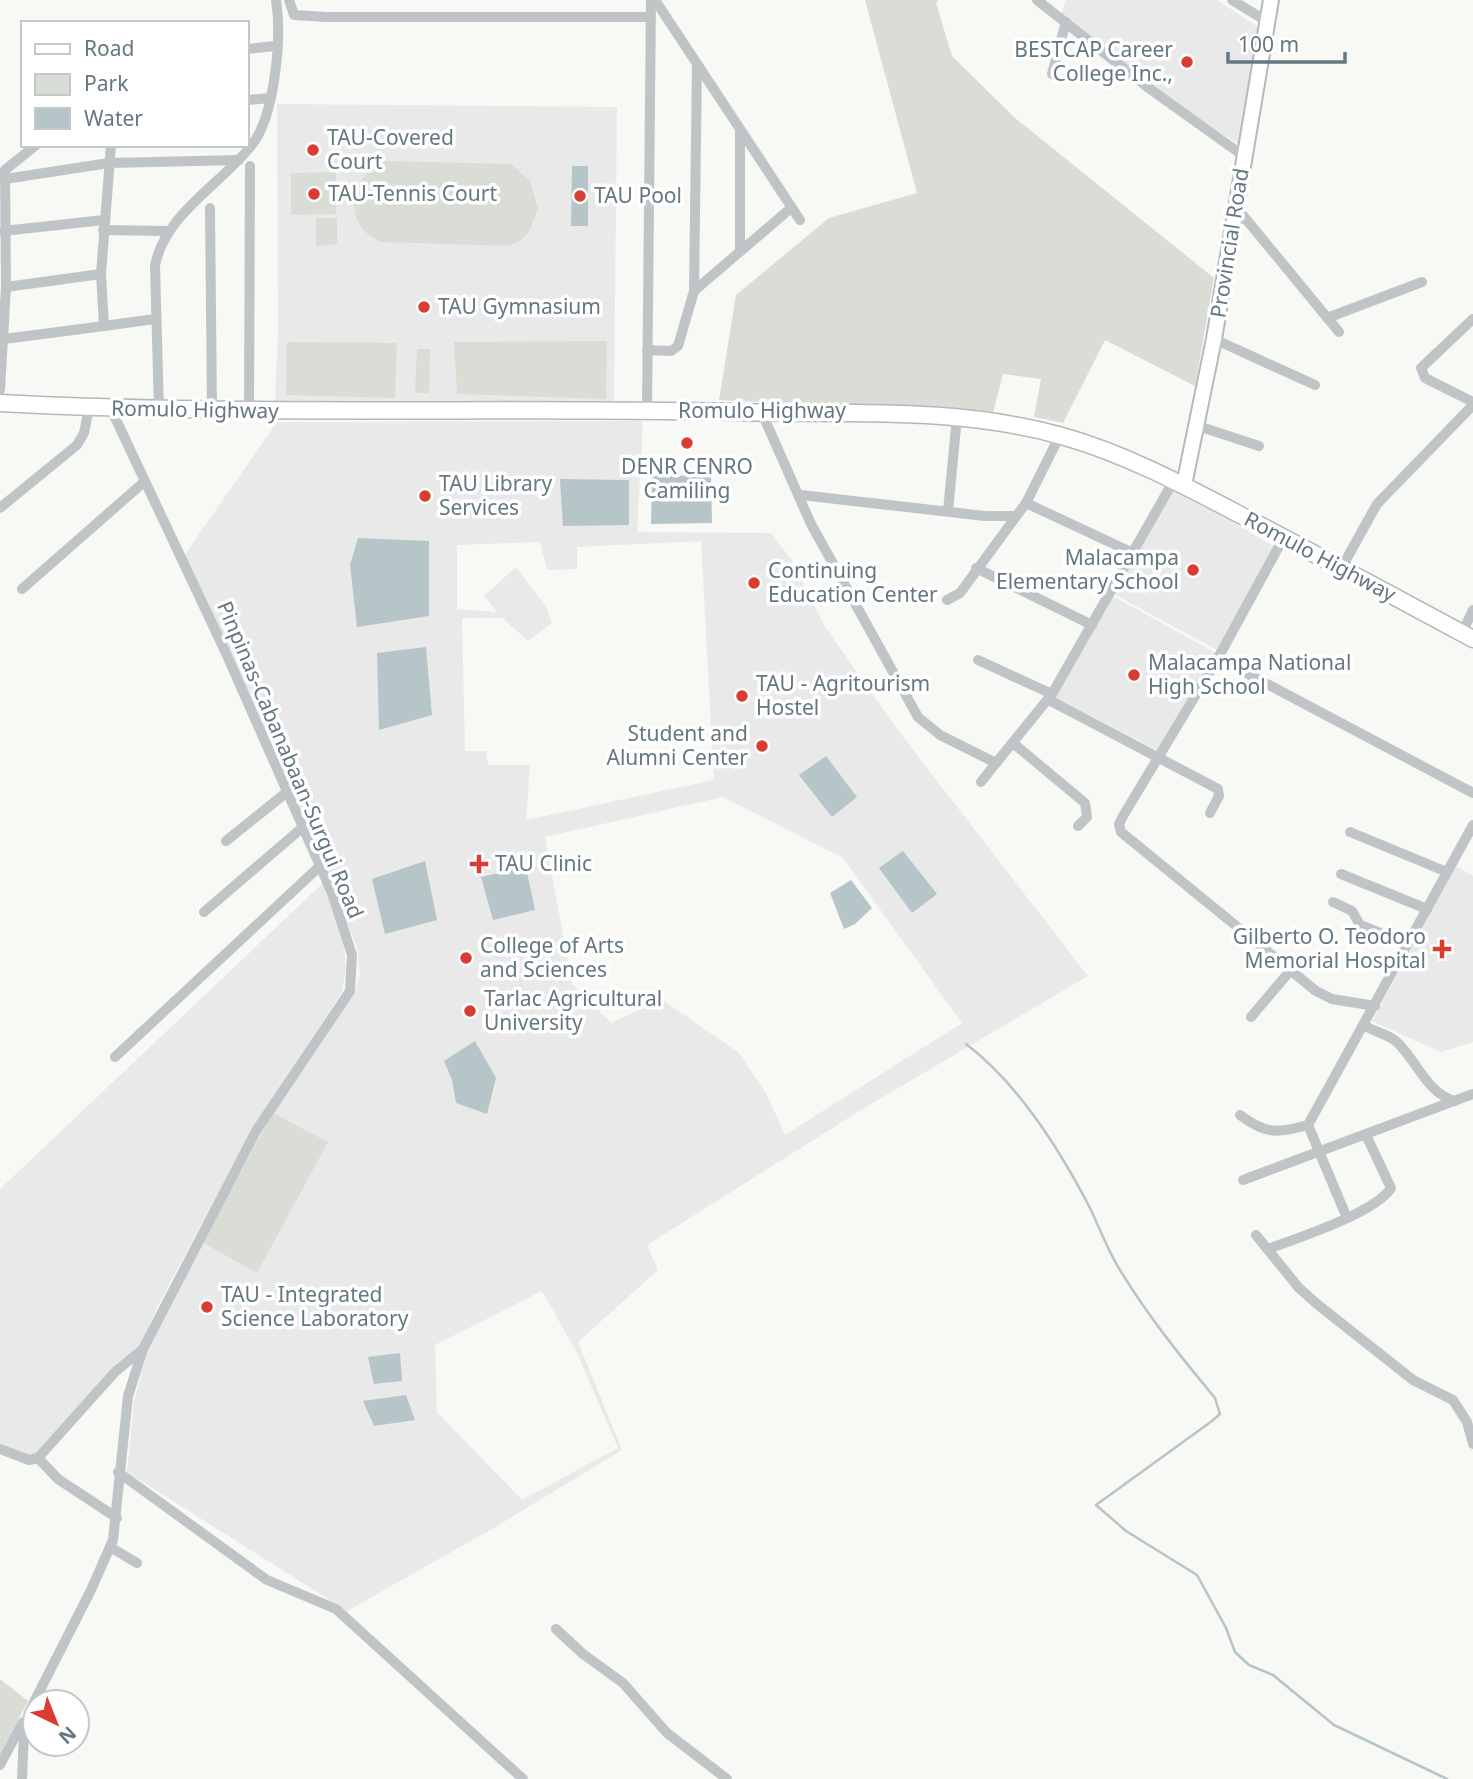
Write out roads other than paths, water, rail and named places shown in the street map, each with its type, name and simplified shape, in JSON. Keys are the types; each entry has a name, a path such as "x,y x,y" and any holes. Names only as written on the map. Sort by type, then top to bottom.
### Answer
{"highway":[{"name":"Romulo Highway","path":"0,403 159,411 410,408 762,413 835,411 957,417 1060,435 1107,450 1179,482 1468,636"}],"main road":[{"name":"Provincial Road","path":"1179,482 1214,340 1271,0"}],"street":[{"path":"159,411 155,266 158,250 167,231 239,160 262,128 271,98 275,0"},
{"path":"289,0 292,14 296,16 650,17"},
{"path":"647,411 650,17 653,0"},
{"path":"653,0 800,220"},
{"path":"1037,0 1245,157"},
{"path":"1232,0 1268,22"},
{"path":"1052,74 1066,22"},
{"path":"248,49 275,46"},
{"path":"647,350 671,351 678,346 694,291 697,64"},
{"path":"248,100 271,98"},
{"path":"740,129 740,251"},
{"path":"0,390 6,287 3,231 6,166 33,147"},
{"path":"104,326 101,274 111,147"},
{"path":"5,179 109,163 239,160"},
{"path":"249,411 250,166"},
{"path":"1236,207 1339,332"},
{"path":"210,208 212,411"},
{"path":"694,291 791,208"},
{"path":"3,231 104,225 167,231"},
{"path":"6,287 101,274"},
{"path":"1327,318 1422,282"},
{"path":"1342,567 1377,504 1473,404 1425,378 1421,368 1473,318"},
{"path":"4,339 156,319"},
{"path":"1214,340 1315,385"},
{"path":"0,508 77,445 84,433 89,408"},
{"name":"Pinpinas-Cabanabaan-Surgui Road","path":"41,1688 110,1548 117,1518 118,1472 128,1396 143,1349 256,1130 350,991 352,955 303,827 225,651 111,409"},
{"path":"762,413 801,495 811,524 918,717 940,735 996,763"},
{"path":"948,511 957,417"},
{"path":"1195,425 1259,446"},
{"path":"947,600 960,593 1026,503 1060,435"},
{"path":"22,589 144,482"},
{"path":"981,782 1050,697 1131,552 1179,482"},
{"path":"801,495 1016,516"},
{"path":"1026,503 1131,552"},
{"path":"1283,537 1218,657 1123,816 1121,832 1290,971 1332,999 1375,1006"},
{"path":"976,568 1092,625"},
{"path":"1468,636 1473,610"},
{"path":"1218,657 1473,793"},
{"path":"978,660 1218,789 1219,796 1210,813"},
{"path":"1013,743 1085,803 1087,817 1078,826"},
{"path":"226,841 287,792"},
{"path":"204,912 303,827"},
{"path":"1350,831 1447,872"},
{"path":"1308,1125 1472,831"},
{"path":"115,1057 320,866"},
{"path":"1341,874 1427,908"},
{"path":"1333,902 1352,911 1360,925 1408,944"},
{"path":"1251,1017 1290,971"},
{"path":"1364,1025 1397,1042 1418,1065 1429,1084 1442,1097 1455,1101"},
{"path":"1427,1111 1429,1084"},
{"path":"1243,1180 1473,1094"},
{"path":"1240,1115 1258,1129 1270,1132 1308,1125"},
{"path":"1308,1125 1347,1217"},
{"path":"1268,1249 1347,1217 1386,1196 1391,1188 1366,1135"},
{"path":"1256,1235 1299,1288 1317,1304 1413,1380 1453,1400 1467,1422 1473,1444"},
{"path":"0,1449 29,1460 38,1458 114,1372 143,1349"},
{"path":"38,1458 58,1479 117,1518"},
{"path":"118,1472 267,1580 336,1609 523,1779"},
{"path":"110,1548 137,1563"},
{"path":"556,1629 583,1654 623,1683 667,1733 727,1779"},
{"path":"0,1765 21,1726"},
{"name":"Pinpinas-Cabanabaan-Surgui Road","path":"22,1779 23,1758"}],"water":[{"name":"TAU Pool","path":"572,166 588,166 588,226 571,226"},
{"path":"711,475 712,523 651,524 652,476"},
{"path":"560,479 629,480 629,525 563,526"},
{"path":"358,538 429,541 429,616 357,627 350,565"},
{"path":"426,647 432,715 379,730 377,653"},
{"path":"826,756 857,797 832,817 799,775"},
{"path":"903,851 937,894 912,913 879,868"},
{"path":"425,861 437,920 385,934 372,879"},
{"path":"526,867 535,910 493,920 481,877"},
{"path":"851,880 872,908 855,924 844,929 830,893"},
{"path":"475,1041 496,1078 487,1114 456,1103 452,1080 444,1061"},
{"path":"400,1353 402,1381 374,1384 368,1357"},
{"path":"406,1395 415,1420 374,1426 363,1401"}],"waterway":[{"path":"966,1044 1004,1078 1037,1119 1078,1186 1120,1270 1165,1336 1215,1398 1220,1414 1096,1505 1126,1531 1197,1575 1226,1628 1235,1652 1249,1665 1273,1675 1334,1725 1447,1779"}],"place":[{"name":"BESTCAP Career College Inc.,","path":"1187,62"},
{"name":"TAU-Covered Court","path":"313,150"},
{"name":"TAU-Tennis Court","path":"314,194"},
{"name":"TAU Pool","path":"580,196"},
{"name":"TAU Gymnasium","path":"424,307"},
{"name":"DENR CENRO Camiling","path":"687,443"},
{"name":"TAU Library Services","path":"425,496"},
{"name":"Malacampa Elementary School","path":"1193,570"},
{"name":"Continuing Education Center","path":"754,583"},
{"name":"Malacampa National High School","path":"1134,675"},
{"name":"TAU - Agritourism Hostel","path":"742,696"},
{"name":"Student and Alumni Center","path":"762,746"},
{"name":"TAU Clinic","path":"479,864"},
{"name":"Gilberto O. Teodoro Memorial Hospital","path":"1442,949"},
{"name":"College of Arts and Sciences","path":"466,958"},
{"name":"Tarlac Agricultural University","path":"470,1011"},
{"name":"TAU - Integrated Science Laboratory","path":"207,1307"}]}
